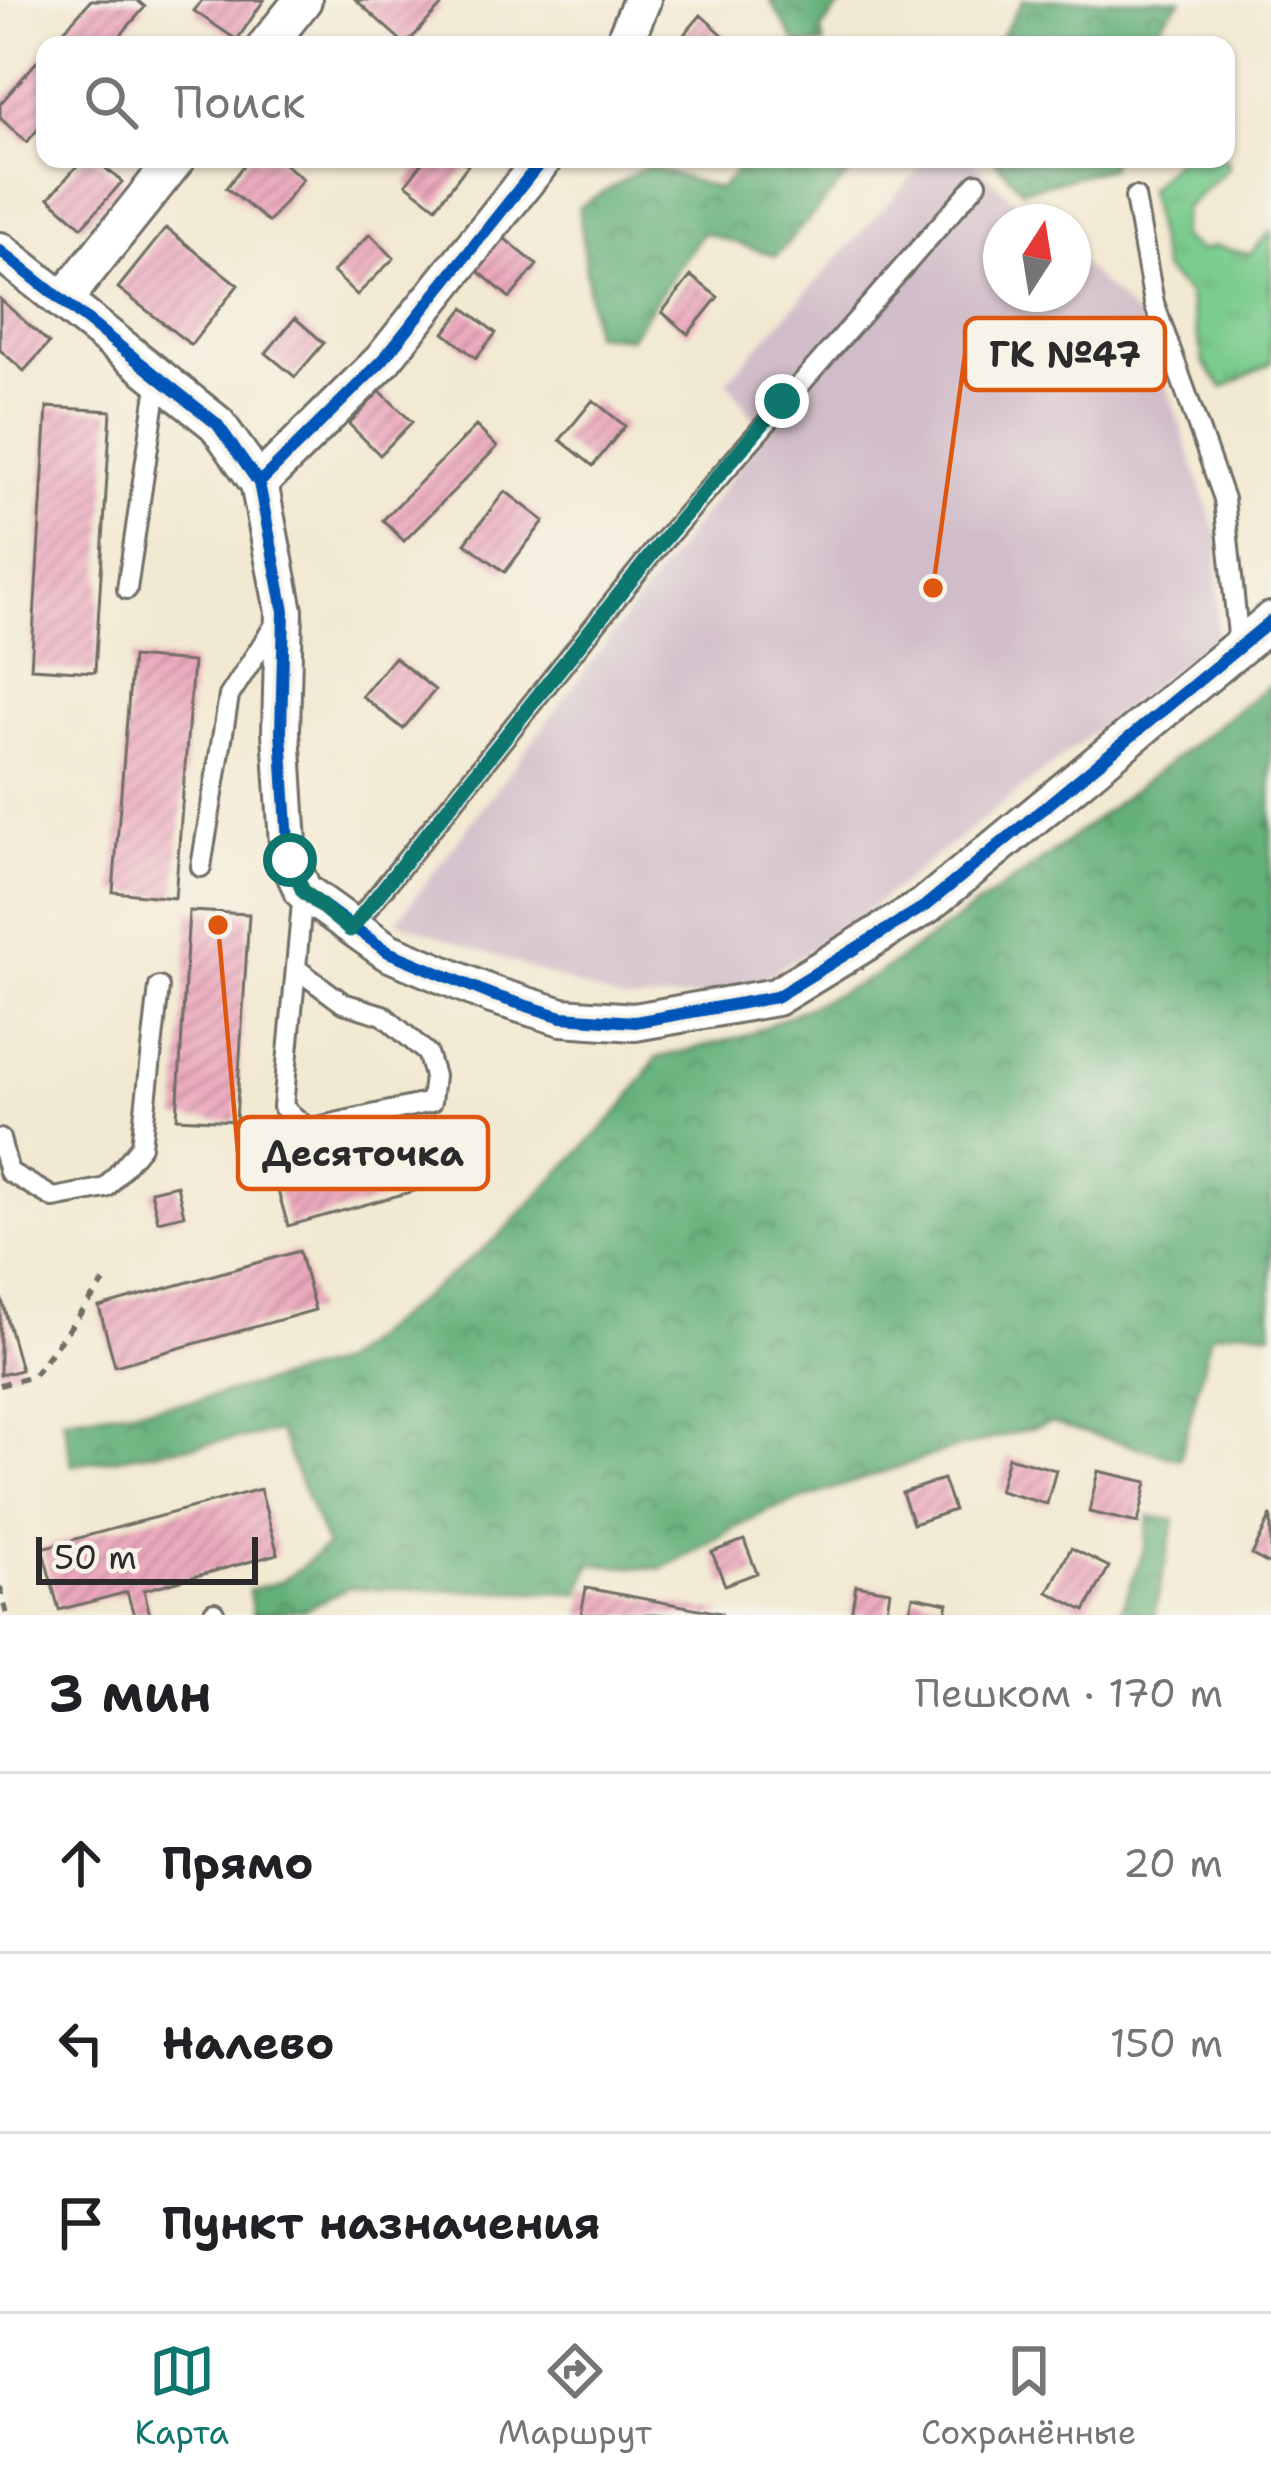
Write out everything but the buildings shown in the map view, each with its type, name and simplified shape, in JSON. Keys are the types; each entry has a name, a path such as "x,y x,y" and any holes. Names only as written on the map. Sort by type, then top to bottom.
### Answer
{"street":[{"path":"274,36 303,0"},
{"path":"627,36 642,0"},
{"path":"64,298 169,168"},
{"path":"259,483 382,361 536,168"},
{"path":"0,251 217,424 259,483 284,611 281,732 286,818 290,860 303,891 350,930 492,995 562,1017 635,1022 776,997 926,906 1271,621"}],"lane":[{"path":"350,930 655,550 977,183"},
{"path":"1135,196 1154,303 1224,499 1239,645"},
{"path":"128,589 158,380"},
{"path":"201,867 229,696 284,611"},
{"path":"297,969 343,1003 383,1015 428,1053 434,1076 430,1102 308,1129 283,1107 303,891"},
{"path":"0,1139 9,1172 54,1198 106,1188 141,1146 158,987"}],"path":[{"path":"0,1384 34,1376 104,1282"},
{"path":"0,1587 7,1615"}],"shaded area":[{"path":"920,168 980,168 1018,204 983,204 983,312 1091,312 1091,273 1147,326 1219,541 1217,635 846,927 738,994 625,1002 397,921 764,434 727,380"}],"green space":[{"path":"770,0 845,0 821,30 822,36 792,36"},
{"path":"1023,0 1181,0 1150,36 1001,36"},
{"path":"644,168 720,189 738,168 854,168 776,256 703,232 630,338 593,334 579,207"},
{"path":"1002,168 1110,168 1022,190"},
{"path":"1168,168 1228,168 1184,209 1180,237 1201,251 1215,246 1250,254 1271,231 1271,363 1223,388 1204,363 1188,294 1163,270 1148,189"},
{"path":"1271,684 1271,1333 1243,1329 1211,1334 1180,1459 1051,1423 940,1453 767,1511 662,1569 590,1564 580,1593 349,1588 303,1610 253,1615 249,1590 283,1581 327,1546 279,1432 72,1465 63,1418 195,1401 339,1363 496,1239 624,1106 656,1058 745,1036 875,976 1040,862"},
{"path":"1149,1516 1175,1520 1154,1615 1119,1615 1145,1548"}],"cycle path":[{"path":"259,483 382,361 536,168"},
{"path":"0,251 217,424 259,483 284,611 281,732 289,860 303,891 388,952 492,995 562,1017 635,1022 776,997 925,906 1271,621"}],"place":[{"name":"ГК №47","path":"933,588"},
{"name":"Десяточка","path":"218,925"}],"route":[{"path":"290,860 303,891 350,930 655,550 782,401"}]}
